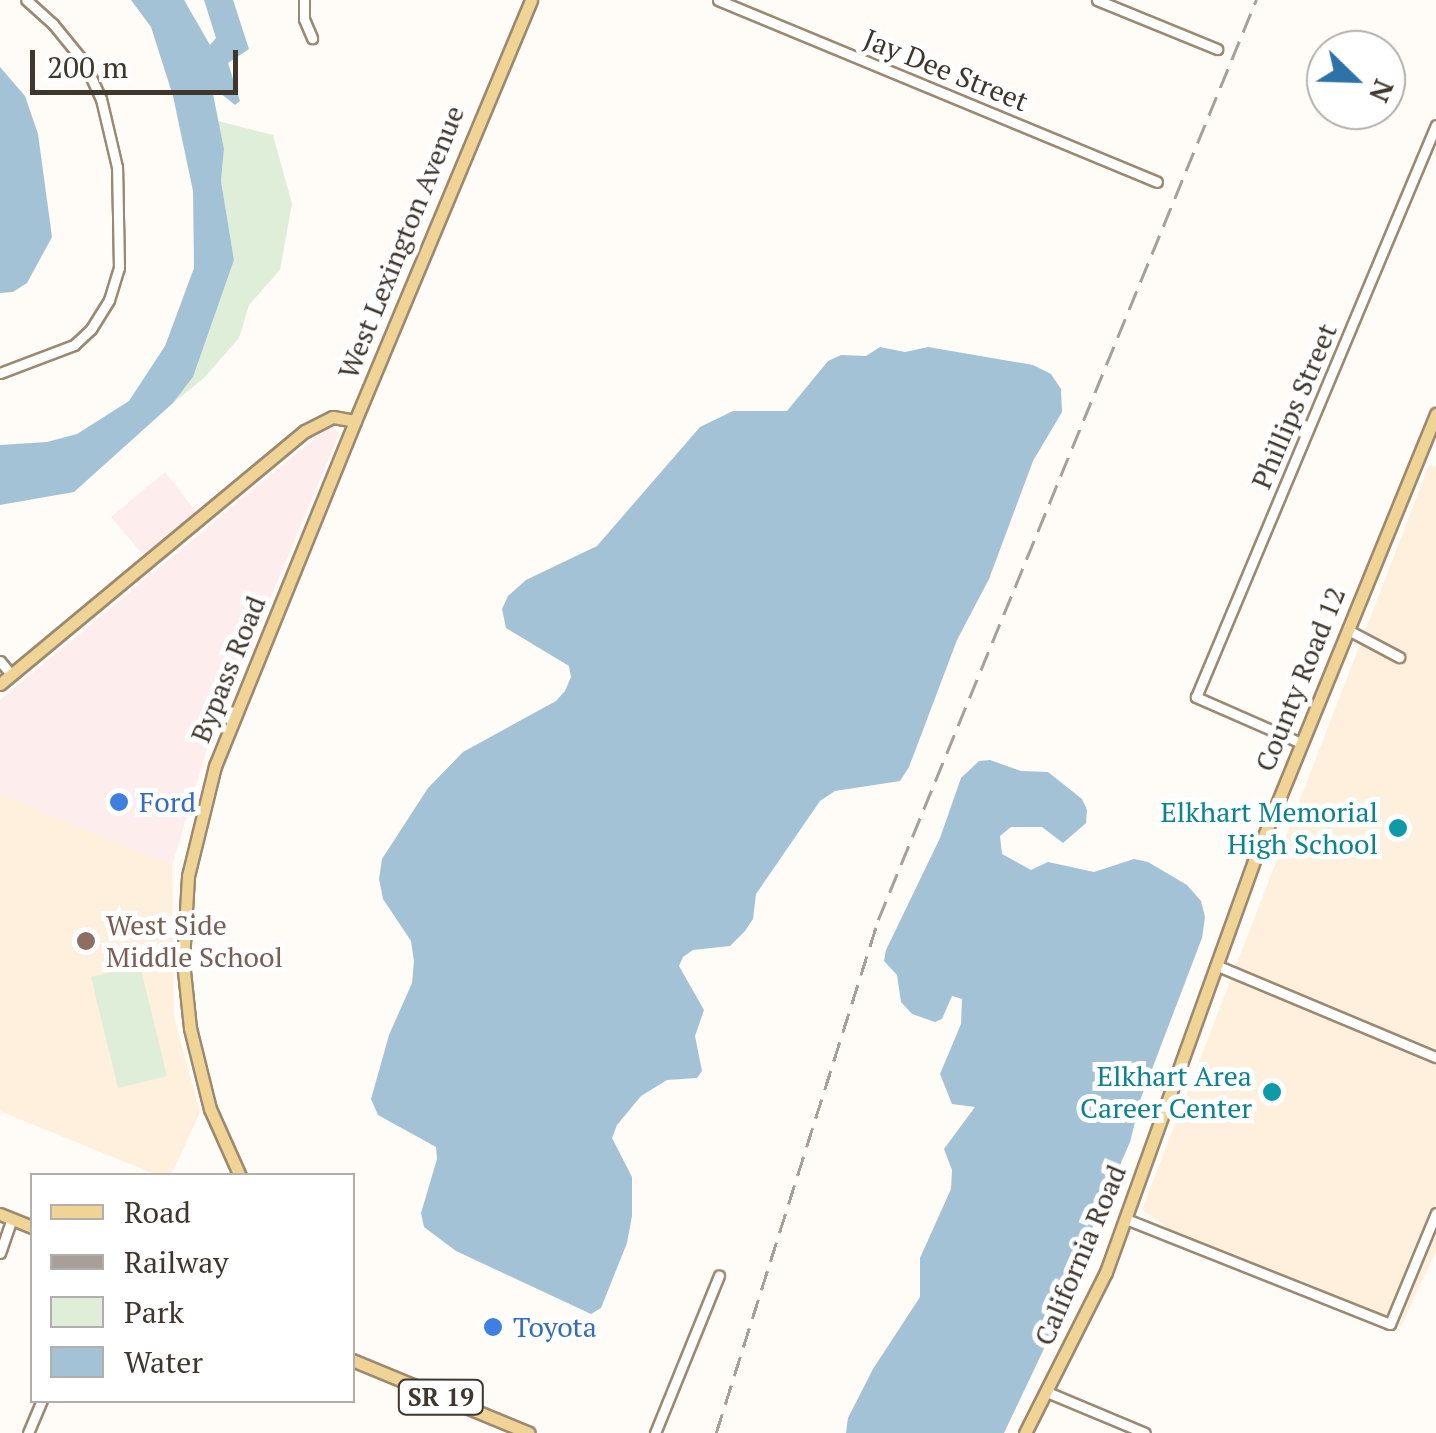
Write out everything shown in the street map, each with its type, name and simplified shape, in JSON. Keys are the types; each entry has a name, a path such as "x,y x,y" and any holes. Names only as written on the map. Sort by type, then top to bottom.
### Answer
{"main road":[{"name":"West Lexington Avenue","path":"4,680 305,431 333,417 355,421 531,0"},
{"name":"County Road 12","path":"1218,966 1302,743 1436,414"},
{"name":"Bypass Road","path":"239,1173 210,1109 190,1028 184,961 188,876 216,766 355,421"},
{"name":"California Road","path":"1047,1392 1103,1278 1218,966"},
{"path":"6,1216 30,1226"},
{"name":"SR 19","path":"355,1361 529,1433"},
{"path":"1025,1433 1047,1392"}],"street":[{"path":"0,373 74,345 91,329 109,300 119,268 117,167 101,99 84,62 53,24 26,0"},
{"path":"304,0 304,19 312,38"},
{"name":"Jay Dee Street","path":"718,0 1156,182"},
{"path":"1097,0 1217,49"},
{"name":"Phillips Street","path":"1302,743 1196,697 1436,124"},
{"path":"1422,446 1436,452"},
{"path":"1348,630 1400,657"},
{"path":"0,661 4,680"},
{"path":"1218,966 1436,1057"},
{"path":"1126,1219 1390,1324 1436,1212"},
{"path":"0,1253 6,1216"},
{"path":"654,1433 719,1275"},
{"path":"1047,1392 1145,1433"},
{"path":"28,1433 41,1403"}],"shaded area":[{"path":"332,424 339,434 206,752 172,866 0,794 0,700"},
{"path":"1429,465 1436,467 1436,1251 1401,1326 1177,1234 1142,1210"},
{"path":"165,472 197,513 144,556 111,517"},
{"name":"West Side Middle School","path":"0,794 172,866 174,1017 200,1112 172,1173 152,1173 0,1111"}],"green space":[{"path":"218,121 273,135 292,204 280,270 249,305 239,338 204,378 173,403 193,377 234,260 221,181 224,149"},
{"path":"140,965 167,1076 118,1088 91,977"}],"water":[{"path":"131,0 184,0 210,45 216,38 204,0 233,0 249,49 228,63 240,101 235,105 219,92 213,94 224,149 221,181 234,260 193,377 173,403 74,492 0,505 0,445 47,442 77,434 129,401 165,346 194,268 193,191 173,96 151,27"},
{"path":"0,67 25,96 38,134 52,237 27,283 13,292 0,293"},
{"path":"880,347 905,352 928,347 1033,365 1051,374 1061,389 1062,412 1033,461 989,579 957,640 909,767 900,781 835,791 820,801 756,894 753,919 745,931 730,946 693,950 683,957 679,966 704,1010 695,1036 702,1071 697,1078 667,1080 641,1096 617,1125 612,1138 632,1177 632,1216 627,1243 601,1308 591,1314 456,1251 424,1227 421,1213 437,1159 436,1147 378,1115 371,1099 389,1035 412,983 414,961 411,941 383,899 379,879 382,859 428,788 463,752 556,701 565,691 571,677 569,666 506,628 502,609 508,596 526,580 597,546 700,427 733,411 787,411 828,361 841,355 866,356"},
{"path":"990,760 1021,771 1048,772 1082,799 1087,810 1086,823 1063,843 1042,827 1011,827 1000,836 1002,854 1031,870 1048,862 1094,872 1134,859 1148,862 1187,885 1201,901 1205,917 1202,938 1141,1098 1130,1142 1082,1252 1078,1277 1004,1433 846,1433 848,1418 873,1369 920,1297 920,1258 951,1189 952,1170 944,1149 975,1107 952,1104 940,1074 961,1024 962,999 952,996 942,1019 935,1022 912,1014 901,1002 897,975 884,961 886,950 940,838 961,778 979,761"}],"railway":[{"path":"716,1433 878,920 1256,0"}],"place":[{"name":"Ford","path":"119,802"},
{"name":"Elkhart Memorial High School","path":"1398,828"},
{"name":"West Side Middle School","path":"86,941"},
{"name":"Elkhart Area Career Center","path":"1272,1092"},
{"name":"Toyota","path":"493,1327"}]}
